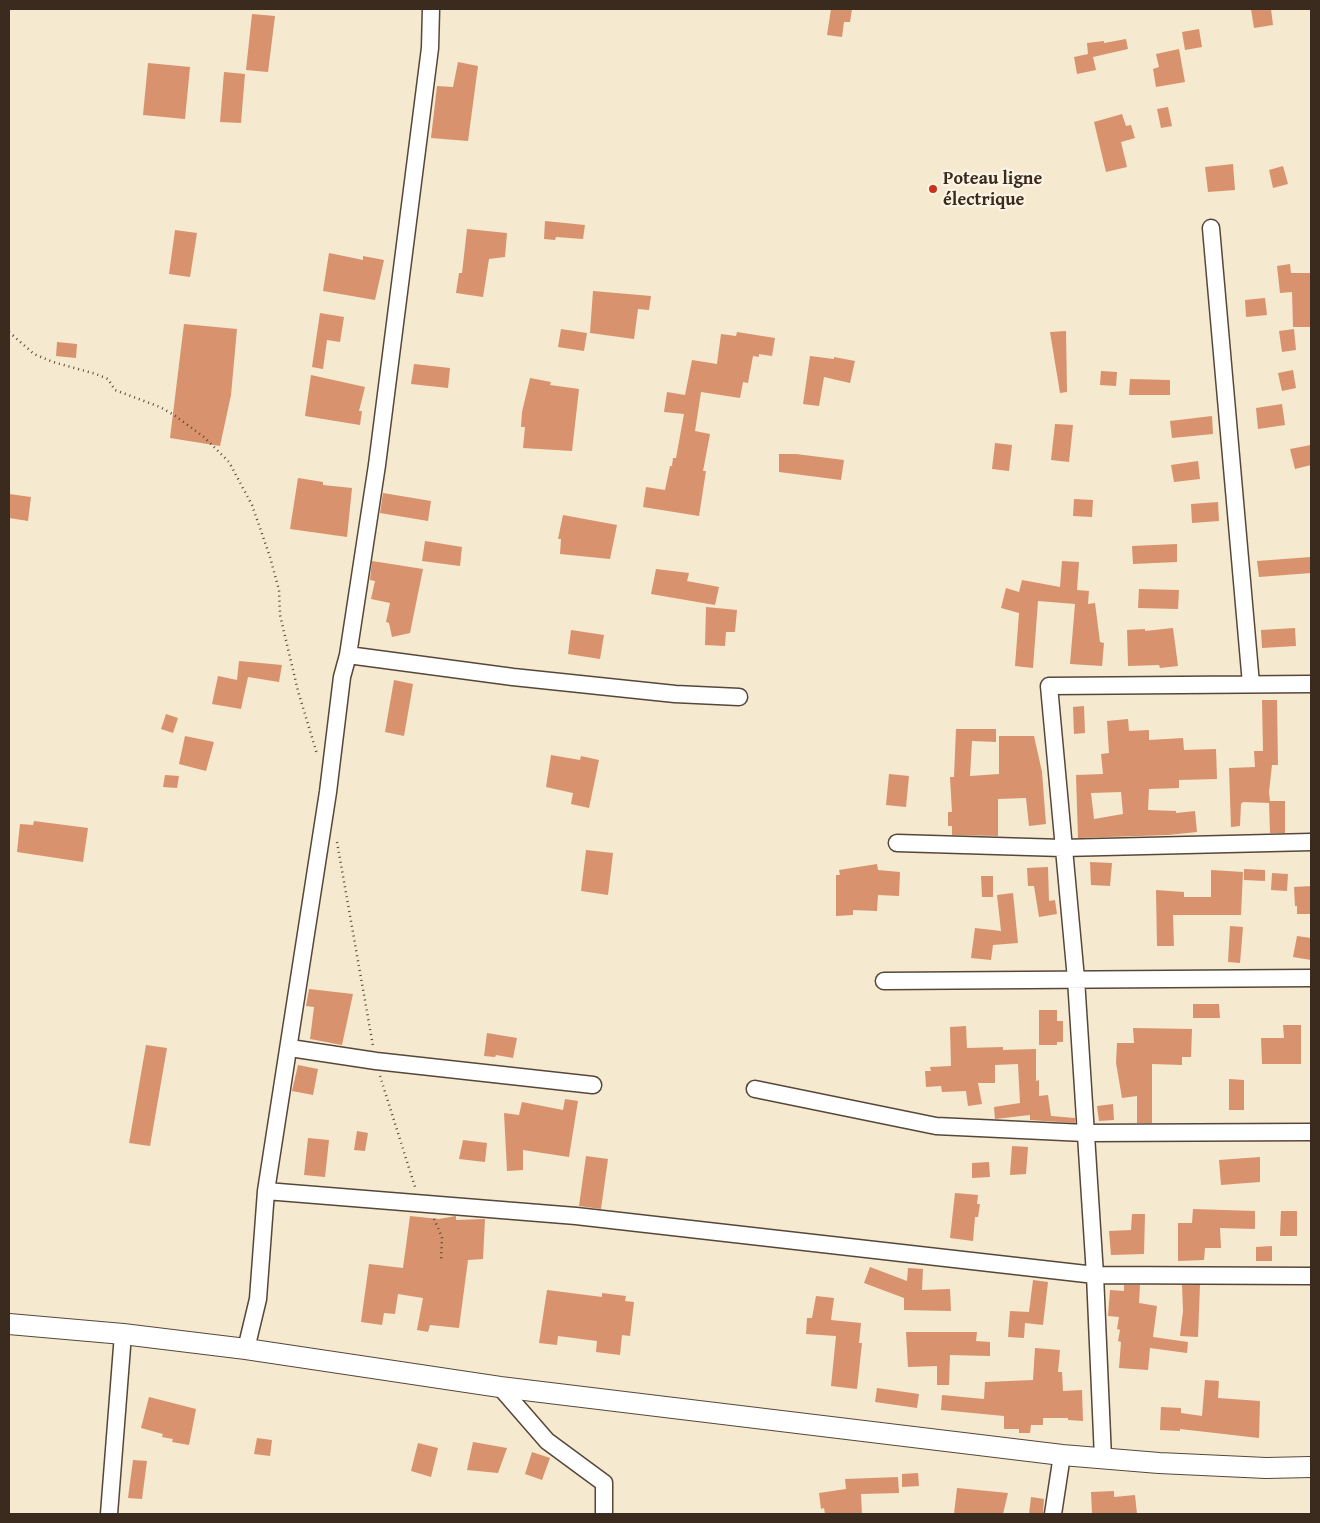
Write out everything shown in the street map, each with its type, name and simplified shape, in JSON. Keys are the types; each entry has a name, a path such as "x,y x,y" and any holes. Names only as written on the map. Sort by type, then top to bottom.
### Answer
{"street":[{"path":"246,1349 258,1299 266,1191 290,1048 328,792 342,677 348,655 377,465 430,48 431,9"},
{"path":"1211,228 1251,684"},
{"path":"348,655 513,677 675,694 739,697"},
{"path":"1103,1458 1096,1275 1076,979 1062,848 1049,686 1311,684"},
{"path":"897,843 1062,848 1311,842"},
{"path":"884,981 1311,978"},
{"path":"290,1048 376,1061 593,1085"},
{"path":"755,1089 936,1126 1085,1133 1311,1132"},
{"path":"266,1191 604,1219 1096,1275 1311,1276"},
{"path":"9,1324 123,1334 246,1349 500,1387 1062,1455 1266,1468 1311,1467"},
{"path":"109,1514 123,1334"},
{"path":"500,1387 547,1441 604,1483 604,1514"},
{"path":"1053,1514 1062,1455"}],"path":[{"path":"9,332 34,354 52,362 108,379 115,390 160,407 174,415 204,437 229,462 252,504 270,558 279,590 280,615 298,691 317,756"},
{"path":"336,840 376,1061 420,1203 434,1218 442,1237 441,1262"}],"building":[{"path":"831,9 852,9 850,22 844,22 842,37 827,35"},
{"path":"1251,9 1271,9 1273,25 1254,28"},
{"path":"252,14 275,16 268,72 246,70"},
{"path":"1199,29 1202,47 1185,50 1182,32"},
{"path":"1126,39 1128,49 1093,57 1096,70 1077,74 1074,57 1088,54 1087,43 1104,41 1104,43"},
{"path":"1179,49 1185,82 1156,87 1153,69 1159,67 1156,54"},
{"path":"458,62 478,66 468,141 431,138 437,86 453,87"},
{"path":"148,63 190,67 185,119 143,115"},
{"path":"224,72 245,74 241,123 220,122"},
{"path":"1168,107 1172,126 1161,128 1157,109"},
{"path":"1122,114 1126,126 1131,125 1135,138 1121,142 1127,167 1106,172 1094,122"},
{"path":"1233,164 1235,190 1208,192 1205,167"},
{"path":"1283,166 1288,184 1273,188 1269,170"},
{"path":"545,221 585,225 583,239 556,237 555,240 544,239"},
{"path":"467,229 507,233 505,257 489,259 483,297 456,293 459,273 462,273"},
{"path":"175,230 197,233 190,277 169,274"},
{"path":"329,253 363,260 363,256 384,260 375,300 323,291"},
{"path":"1290,264 1291,273 1311,273 1311,327 1293,327 1292,292 1280,293 1277,266"},
{"path":"593,291 651,296 649,310 638,309 634,339 590,333"},
{"path":"1265,298 1267,315 1246,317 1245,300"},
{"path":"320,313 344,317 340,342 327,340 323,369 312,367"},
{"path":"184,324 237,329 231,395 220,446 170,438"},
{"path":"561,329 587,333 584,351 558,347"},
{"path":"1294,329 1296,350 1282,352 1279,331"},
{"path":"1066,331 1067,392 1060,393 1050,332"},
{"path":"737,332 775,338 772,356 759,354 759,357 753,356 748,383 743,382 740,398 701,392 695,431 710,434 703,471 706,471 699,516 643,507 646,487 665,490 670,466 672,466 673,458 676,458 684,414 664,412 667,392 685,395 692,360 717,364 721,334 736,336"},
{"path":"57,342 77,344 76,358 56,356"},
{"path":"810,356 834,359 834,357 855,361 850,383 824,377 819,406 803,404"},
{"path":"414,364 450,368 448,388 411,384"},
{"path":"1293,370 1296,388 1282,391 1278,373"},
{"path":"1101,371 1117,372 1116,386 1100,385"},
{"path":"311,375 365,387 359,411 362,411 360,425 305,416"},
{"path":"530,378 551,382 550,385 579,389 572,451 523,448 525,427 521,427 522,412"},
{"path":"1130,379 1170,380 1170,395 1129,395"},
{"path":"1282,404 1285,425 1258,429 1256,408"},
{"path":"1212,416 1213,434 1172,438 1170,421"},
{"path":"1055,424 1073,425 1069,462 1051,460"},
{"path":"995,443 1012,445 1009,471 992,469"},
{"path":"1311,445 1311,465 1295,469 1290,449"},
{"path":"779,454 796,454 844,460 841,480 779,472"},
{"path":"1198,461 1200,479 1174,482 1171,465"},
{"path":"298,478 323,482 323,485 352,488 347,537 290,529"},
{"path":"383,493 431,501 428,521 380,513"},
{"path":"9,494 31,497 28,521 9,518"},
{"path":"1074,499 1093,500 1092,517 1073,516"},
{"path":"1218,502 1219,521 1192,523 1191,504"},
{"path":"563,515 617,525 610,559 560,554 561,539 558,539"},
{"path":"425,541 462,547 460,566 422,561"},
{"path":"1177,544 1177,562 1133,564 1132,546"},
{"path":"1311,557 1311,573 1259,577 1257,561"},
{"path":"372,561 423,569 410,633 392,637 389,623 386,622 390,603 371,599 375,581 370,580"},
{"path":"1062,561 1079,562 1077,590 1089,591 1088,604 1095,603 1100,642 1104,643 1102,666 1070,664 1075,604 1038,601 1033,668 1015,666 1019,613 1001,608 1006,588 1019,592 1022,580 1060,587"},
{"path":"656,569 689,573 687,581 719,587 715,605 651,594"},
{"path":"1139,589 1179,590 1178,609 1138,608"},
{"path":"706,607 737,610 735,632 726,632 725,646 705,645"},
{"path":"1173,628 1178,666 1160,668 1159,665 1128,666 1127,630 1145,629 1145,631"},
{"path":"1295,628 1296,646 1262,648 1261,630"},
{"path":"571,630 604,635 600,659 568,654"},
{"path":"239,661 282,665 279,682 248,677 241,709 212,704 218,676 237,680"},
{"path":"394,680 413,684 404,736 385,732"},
{"path":"1262,700 1277,700 1278,765 1272,765 1269,792 1270,801 1285,801 1285,833 1270,833 1269,803 1243,802 1241,804 1240,826 1231,827 1229,768 1255,767 1254,751 1263,751"},
{"path":"1084,706 1085,733 1074,734 1073,707"},
{"path":"166,714 178,718 173,733 161,729"},
{"path":"1128,719 1129,731 1149,730 1149,740 1183,738 1184,750 1216,749 1217,779 1179,780 1179,788 1149,789 1148,810 1176,811 1176,813 1195,811 1197,832 1168,835 1078,838 1076,775 1103,774 1101,754 1109,753 1107,721","holes":["1121,792 1123,814 1094,819 1091,793"]},
{"path":"956,729 996,729 996,742 972,741 970,776 999,774 999,736 1034,736 1042,772 1046,824 1029,826 1026,798 998,799 998,836 952,835 952,826 948,826 948,812 952,812 950,777 954,777"},
{"path":"185,736 214,742 206,771 179,764"},
{"path":"551,755 580,760 581,756 599,760 589,808 571,804 573,793 546,787"},
{"path":"889,774 909,776 906,807 886,805"},
{"path":"165,775 179,776 177,788 163,787"},
{"path":"34,821 88,828 83,862 17,852 20,824 33,825"},
{"path":"586,850 613,853 608,895 581,891"},
{"path":"1090,862 1112,863 1110,886 1091,885"},
{"path":"877,864 878,870 900,872 899,896 878,895 877,911 853,910 853,915 836,916 836,875 840,875 839,870"},
{"path":"1048,867 1049,901 1055,900 1057,914 1039,917 1034,886 1028,886 1027,868"},
{"path":"1244,869 1265,870 1265,881 1244,880"},
{"path":"1211,870 1243,872 1241,915 1173,915 1174,946 1157,946 1156,890 1184,892 1184,897 1211,897"},
{"path":"1272,873 1288,874 1287,891 1271,890"},
{"path":"981,876 993,876 993,897 982,897"},
{"path":"1311,886 1311,914 1297,914 1294,887"},
{"path":"1013,893 1018,943 993,945 991,960 971,958 975,928 1001,931 997,895"},
{"path":"1230,926 1243,927 1240,963 1228,962"},
{"path":"1297,936 1311,938 1311,960 1293,957"},
{"path":"309,989 353,994 342,1045 310,1039 314,1007 306,1006"},
{"path":"1193,1004 1219,1004 1220,1018 1193,1018"},
{"path":"1039,1010 1057,1010 1057,1021 1063,1021 1063,1042 1057,1042 1057,1045 1039,1045"},
{"path":"1283,1025 1301,1025 1301,1064 1262,1064 1261,1038 1284,1038"},
{"path":"966,1026 967,1048 1003,1047 1003,1050 1036,1049 1036,1081 1039,1080 1039,1096 1048,1095 1051,1116 1075,1118 1075,1123 1030,1120 1030,1115 995,1119 994,1107 1020,1103 1018,1064 995,1065 995,1083 978,1083 982,1104 968,1106 966,1091 942,1092 941,1086 926,1087 925,1071 931,1071 930,1067 951,1066 950,1027"},
{"path":"1133,1028 1192,1029 1191,1057 1182,1057 1182,1065 1152,1064 1152,1123 1137,1123 1137,1096 1122,1098 1116,1063 1117,1043 1134,1043"},
{"path":"487,1033 517,1038 513,1058 496,1055 495,1057 484,1056"},
{"path":"146,1045 167,1048 150,1146 129,1143"},
{"path":"298,1065 318,1069 313,1095 292,1091"},
{"path":"1229,1079 1244,1080 1244,1110 1229,1110"},
{"path":"565,1099 578,1101 569,1157 523,1150 523,1170 507,1171 504,1113 519,1115 522,1102 563,1110"},
{"path":"1113,1104 1114,1120 1099,1121 1097,1106"},
{"path":"357,1131 368,1133 365,1151 354,1150"},
{"path":"308,1138 329,1140 325,1177 304,1175"},
{"path":"463,1140 487,1143 485,1162 459,1159"},
{"path":"1012,1146 1028,1147 1026,1174 1010,1175"},
{"path":"586,1156 608,1159 601,1209 579,1206"},
{"path":"1260,1157 1260,1182 1221,1185 1219,1160"},
{"path":"989,1162 990,1177 972,1178 972,1163"},
{"path":"955,1193 978,1195 977,1204 980,1204 978,1217 975,1217 973,1241 950,1238"},
{"path":"1193,1209 1255,1211 1255,1229 1220,1228 1221,1248 1205,1248 1204,1260 1178,1261 1178,1223 1192,1223"},
{"path":"1281,1211 1297,1211 1297,1236 1280,1236"},
{"path":"1132,1214 1145,1214 1144,1254 1111,1255 1109,1231 1131,1230"},
{"path":"410,1216 439,1219 456,1216 456,1220 485,1219 483,1259 468,1260 459,1328 430,1325 428,1332 417,1330 423,1298 398,1294 395,1314 384,1313 382,1325 361,1322 369,1264 403,1268"},
{"path":"1272,1246 1272,1261 1256,1261 1256,1247"},
{"path":"870,1267 907,1281 908,1268 923,1269 922,1290 950,1289 951,1311 904,1310 904,1298 864,1283"},
{"path":"1033,1280 1048,1282 1043,1325 1025,1323 1024,1338 1008,1337 1010,1311 1029,1312"},
{"path":"1124,1285 1140,1285 1139,1303 1157,1306 1153,1337 1188,1342 1187,1353 1150,1348 1148,1370 1119,1368 1121,1342 1118,1341 1120,1330 1117,1329 1119,1317 1108,1316 1110,1290 1124,1291"},
{"path":"1182,1285 1200,1285 1198,1337 1180,1336 1183,1311"},
{"path":"547,1290 602,1297 602,1293 626,1296 625,1301 634,1302 630,1336 622,1335 620,1355 596,1352 597,1341 558,1336 557,1345 539,1343"},
{"path":"816,1296 834,1298 831,1320 861,1323 859,1343 862,1343 857,1389 831,1386 836,1336 806,1334 807,1318 812,1318"},
{"path":"906,1332 977,1332 976,1341 990,1342 990,1356 950,1355 949,1385 937,1385 937,1366 908,1367"},
{"path":"1035,1348 1060,1350 1058,1372 1062,1372 1063,1391 1082,1390 1083,1421 1068,1420 1068,1418 1043,1418 1043,1425 1031,1425 1030,1433 1019,1433 1019,1429 1004,1429 1004,1416 941,1410 942,1395 984,1399 985,1382 1033,1380"},
{"path":"1205,1380 1219,1381 1218,1398 1260,1401 1259,1438 1180,1429 1180,1431 1160,1430 1161,1407 1181,1408 1181,1413 1202,1416"},
{"path":"877,1388 919,1394 917,1408 875,1402"},
{"path":"149,1397 196,1409 189,1445 172,1442 173,1439 162,1437 163,1434 141,1428"},
{"path":"257,1438 272,1440 270,1456 254,1454"},
{"path":"473,1442 507,1448 498,1473 467,1470"},
{"path":"418,1443 438,1448 431,1477 411,1471"},
{"path":"532,1452 550,1458 542,1480 525,1474"},
{"path":"133,1460 147,1461 142,1499 128,1498"},
{"path":"918,1473 919,1486 902,1487 902,1474"},
{"path":"898,1477 899,1493 861,1494 862,1514 825,1514 824,1508 821,1509 819,1493 846,1489 845,1479"},
{"path":"957,1488 1008,1493 1003,1514 954,1514"},
{"path":"1114,1491 1114,1497 1135,1495 1137,1514 1092,1514 1091,1492"},
{"path":"1031,1497 1044,1499 1043,1514 1029,1514"}],"place":[{"name":"Poteau ligne électrique","path":"933,189"}]}
